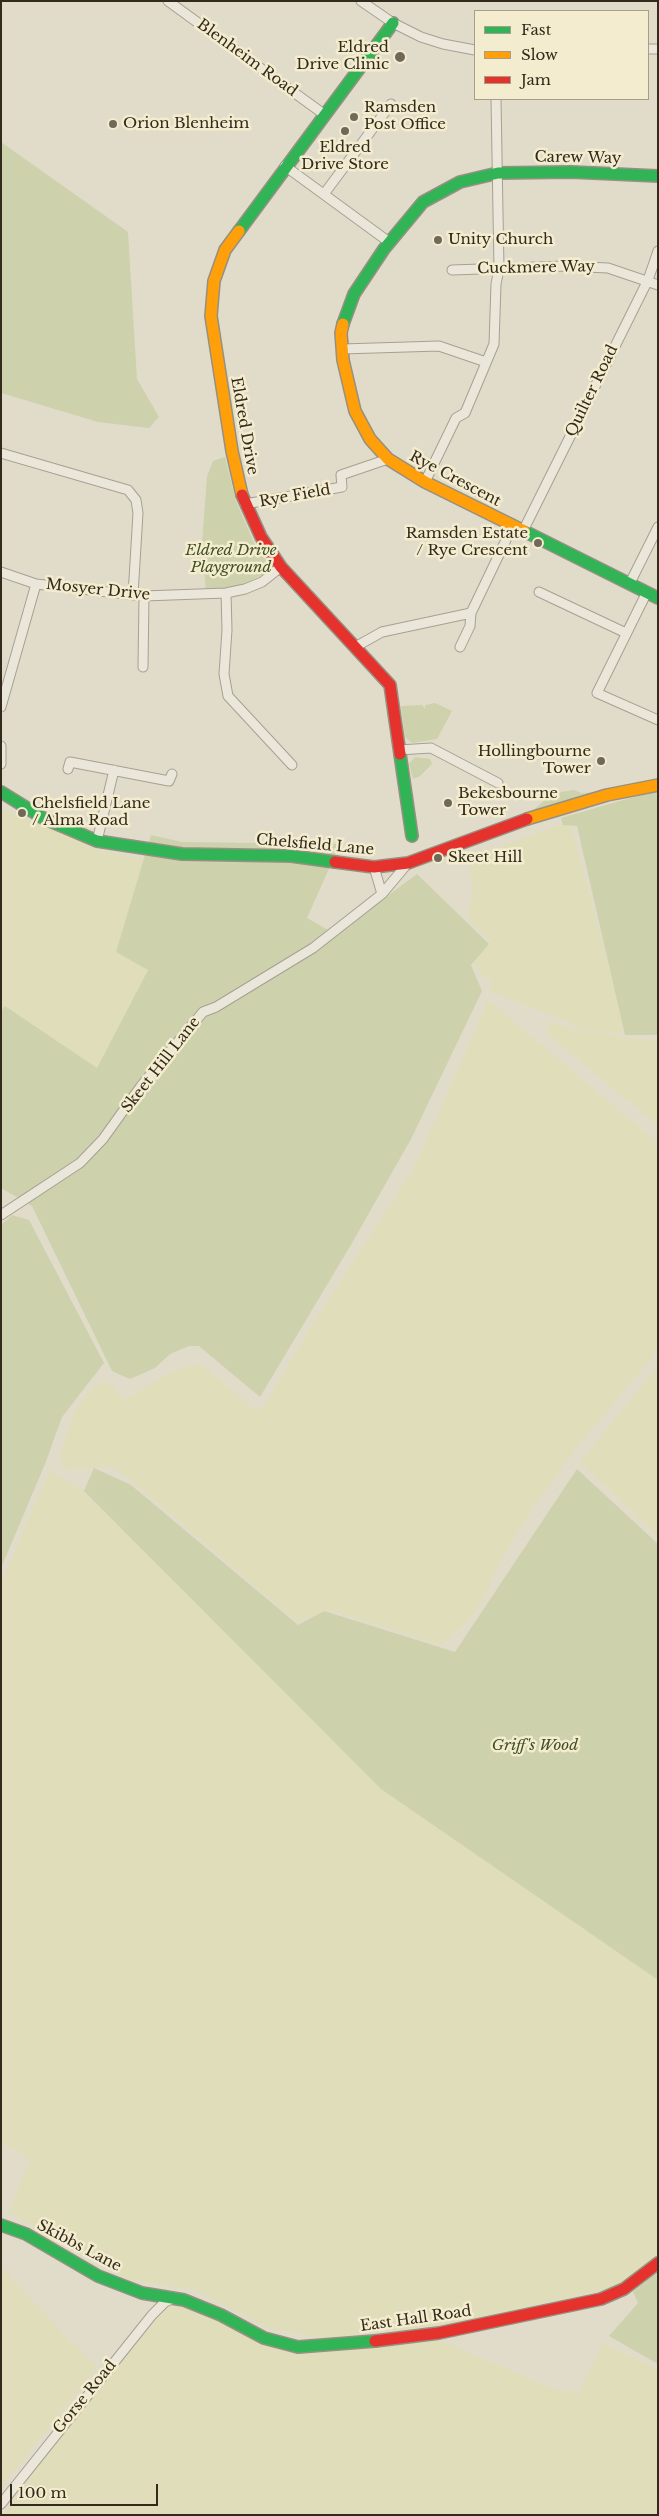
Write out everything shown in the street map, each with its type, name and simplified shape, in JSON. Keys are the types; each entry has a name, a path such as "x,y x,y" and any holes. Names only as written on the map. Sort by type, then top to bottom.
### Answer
{"street":[{"name":"Blenheim Road","path":"168,1 325,115"},
{"path":"361,1 393,23 432,41 474,50"},
{"name":"Eldred Drive","path":"393,23 285,166 225,250 214,281 211,316 232,451 246,504 261,538 281,568 390,685 412,836"},
{"path":"425,482 456,418 465,413 494,344 496,284 499,269 496,100"},
{"path":"324,194 391,104"},
{"path":"285,166 389,242"},
{"name":"Carew Way","path":"498,173 571,172 658,176"},
{"name":"Rye Crescent","path":"498,173 460,182 423,202 389,242 350,302 342,326 342,349 355,411 370,439 388,459 425,482 658,598"},
{"name":"Quilter Road","path":"523,531 648,280 658,251"},
{"name":"Cuckmere Way","path":"452,270 565,266 608,268 648,280 658,285"},
{"path":"342,349 439,346 486,362"},
{"path":"1,453 128,490 136,500 138,512 133,595"},
{"name":"Rye Field","path":"246,504 342,487 341,475 388,459"},
{"path":"630,583 658,527"},
{"path":"460,648 470,626 471,613 506,540"},
{"name":"Mosyer Drive","path":"1,572 36,584 144,596 226,592 245,589 262,582 281,568"},
{"path":"1,707 36,584"},
{"path":"226,592 227,630 224,674 228,696 292,765"},
{"path":"539,592 626,633"},
{"path":"647,592 597,693 658,720"},
{"path":"143,667 144,596"},
{"path":"355,647 382,632 471,613"},
{"path":"1,746 1,764"},
{"path":"400,750 431,748 498,784"},
{"path":"68,770 70,762 169,781 172,774"},
{"path":"97,841 114,770"},
{"name":"Chelsfield Lane","path":"1,792 42,818 97,841 139,849 182,854 291,856 374,867 408,863 455,844 533,818 607,795 658,785"},
{"name":"Skeet Hill Lane","path":"1,1216 80,1163 103,1139 141,1086 203,1012 216,1007 313,948 382,894 408,863"},
{"path":"374,867 382,894"},
{"name":"Skibbs Lane","path":"1,2224 35,2239 98,2276 142,2293 175,2298"},
{"name":"East Hall Road","path":"175,2298 220,2315 264,2338 298,2347 343,2345 446,2332 600,2299 624,2289 658,2263"},
{"path":"142,2293 155,2311"},
{"name":"Gorse Road","path":"1,2504 155,2311 165,2302 175,2298"}],"shaded area":[{"path":"1,808 100,850 144,859 116,952 148,969 97,1068 5,1006 1,1011"},
{"path":"570,821 621,1014 622,1034 577,1028 571,1023 490,991 491,980 481,974 474,965 490,940 467,918 473,890 469,858"},
{"path":"486,998 658,1143 658,1350 563,1464 560,1472 540,1497 499,1563 483,1600 471,1618 443,1645 327,1609 297,1622 130,1479 113,1468 63,1470 61,1454 74,1411 92,1388 102,1381 114,1387 123,1400 175,1370 201,1364 256,1411 263,1408 306,1335 414,1168 483,1013"},
{"path":"551,1022 572,1029 658,1042 658,1126 546,1033"},
{"path":"658,1366 658,1537 580,1462"},
{"path":"49,1471 84,1491 381,1789 658,1980 658,2259 625,2285 450,2324 324,2338 268,2328 193,2289 129,2280 8,2212 30,2160 1,2141 1,1584"},
{"path":"1,2266 65,2336 97,2366 1,2488"},
{"path":"171,2303 185,2305 262,2340 311,2354 434,2338 557,2390 580,2391 603,2343 658,2369 658,2515 4,2515 82,2404"}],"green space":[{"path":"1,142 128,232 137,379 159,417 149,428 98,422 1,393"},
{"name":"Eldred Drive Playground","path":"225,457 236,501 254,543 272,569 240,587 206,591 202,544 207,476 213,461"},
{"path":"435,703 452,711 437,739 412,743 405,737 401,706 422,705 425,709 425,705"},
{"path":"415,757 430,759 432,764 420,776 413,779 409,764"},
{"path":"574,790 581,793 598,792 531,812 553,793"},
{"path":"658,790 658,1035 625,1035 577,826 563,825 561,818"},
{"path":"151,835 182,842 340,844 307,918 328,930 339,932 417,874 489,944 471,965 482,991 411,1139 352,1243 260,1397 199,1346 189,1346 170,1354 155,1368 130,1379 112,1371 32,1206 1,1188 1,1011 5,1006 97,1068 148,970 116,952"},
{"path":"12,1215 29,1220 104,1363 62,1417 45,1464 1,1568 1,1225"},
{"name":"Griff's Wood","path":"94,1468 131,1485 298,1625 324,1611 455,1652 577,1469 658,1544 658,1980 381,1789 84,1491"},
{"path":"658,2271 658,2364 609,2336 638,2303 633,2292"}],"traffic: fast":[{"path":"239,231 393,23"},
{"path":"343,324 354,294 384,249 423,202 460,182 498,173 571,172 658,176"},
{"path":"524,531 658,598"},
{"path":"400,754 412,836"},
{"path":"1,792 43,818 97,841 182,854 291,856 335,862"},
{"path":"1,2225 26,2234 98,2276 142,2293 184,2300 221,2315 264,2338 298,2347 375,2341"}],"traffic: slow":[{"path":"239,231 225,250 214,281 211,316 232,451 242,495"},
{"path":"343,324 341,333 343,360 355,411 370,439 388,459 425,482 524,531"},
{"path":"527,819 607,795 658,785"}],"traffic: jam":[{"path":"242,495 261,537 281,567 390,685 400,754"},
{"path":"335,862 374,867 408,863 527,819"},
{"path":"375,2341 439,2333 601,2299 624,2289 658,2263"}],"place":[{"name":"Eldred Drive Clinic","path":"400,57"},
{"name":"Ramsden Post Office","path":"354,117"},
{"name":"Orion Blenheim","path":"113,124"},
{"name":"Eldred Drive Store","path":"345,131"},
{"name":"Unity Church","path":"438,240"},
{"name":"Ramsden Estate / Rye Crescent","path":"538,543"},
{"name":"Hollingbourne Tower","path":"601,761"},
{"name":"Bekesbourne Tower","path":"448,803"},
{"name":"Chelsfield Lane / Alma Road","path":"22,813"},
{"name":"Skeet Hill","path":"438,858"}]}
